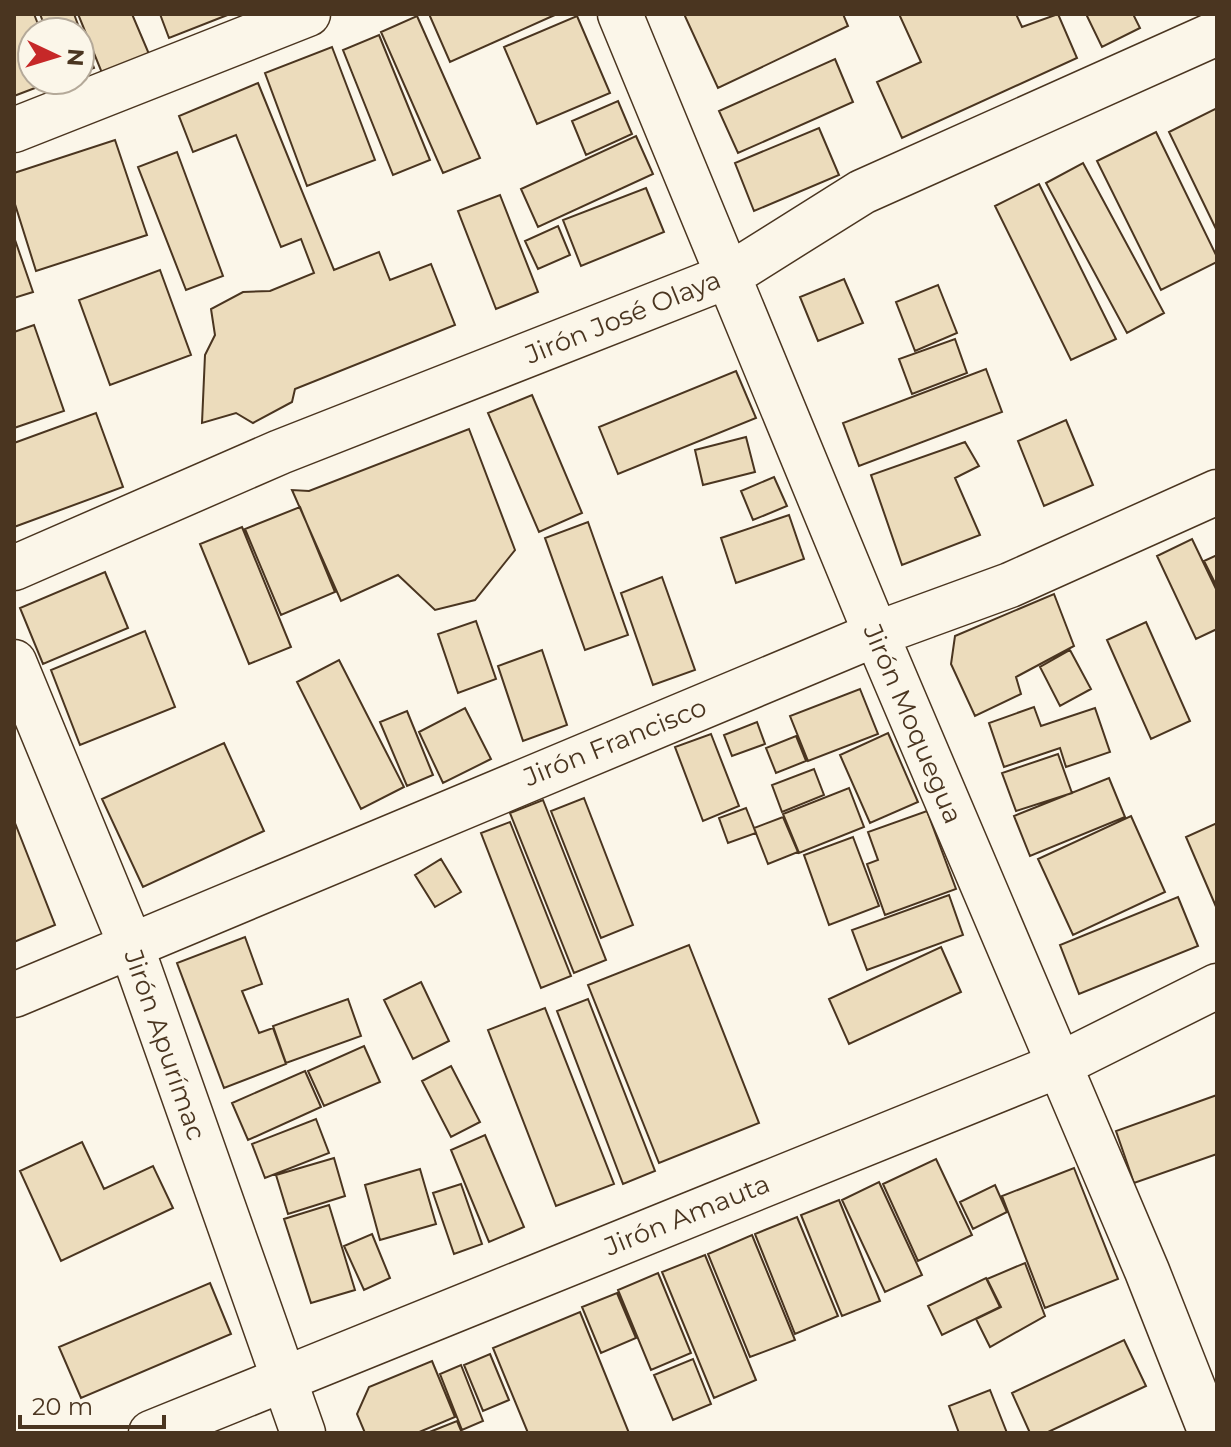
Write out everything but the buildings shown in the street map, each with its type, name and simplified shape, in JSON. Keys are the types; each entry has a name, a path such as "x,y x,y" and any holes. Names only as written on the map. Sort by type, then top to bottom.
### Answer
{"street":[{"path":"14,130 308,14"},
{"name":"Jirón Moquegua","path":"620,14 1057,1066 1147,1271 1211,1433"},
{"name":"Jirón José Olaya","path":"14,568 280,452 728,276 862,192 1217,33"},
{"name":"Jirón Francisco","path":"14,995 130,943 876,634 1010,585 1217,492"},
{"name":"Jirón Apurímac","path":"14,662 130,943 303,1433"},
{"name":"Jirón Amauta","path":"151,1433 1057,1066 1217,986"}]}
